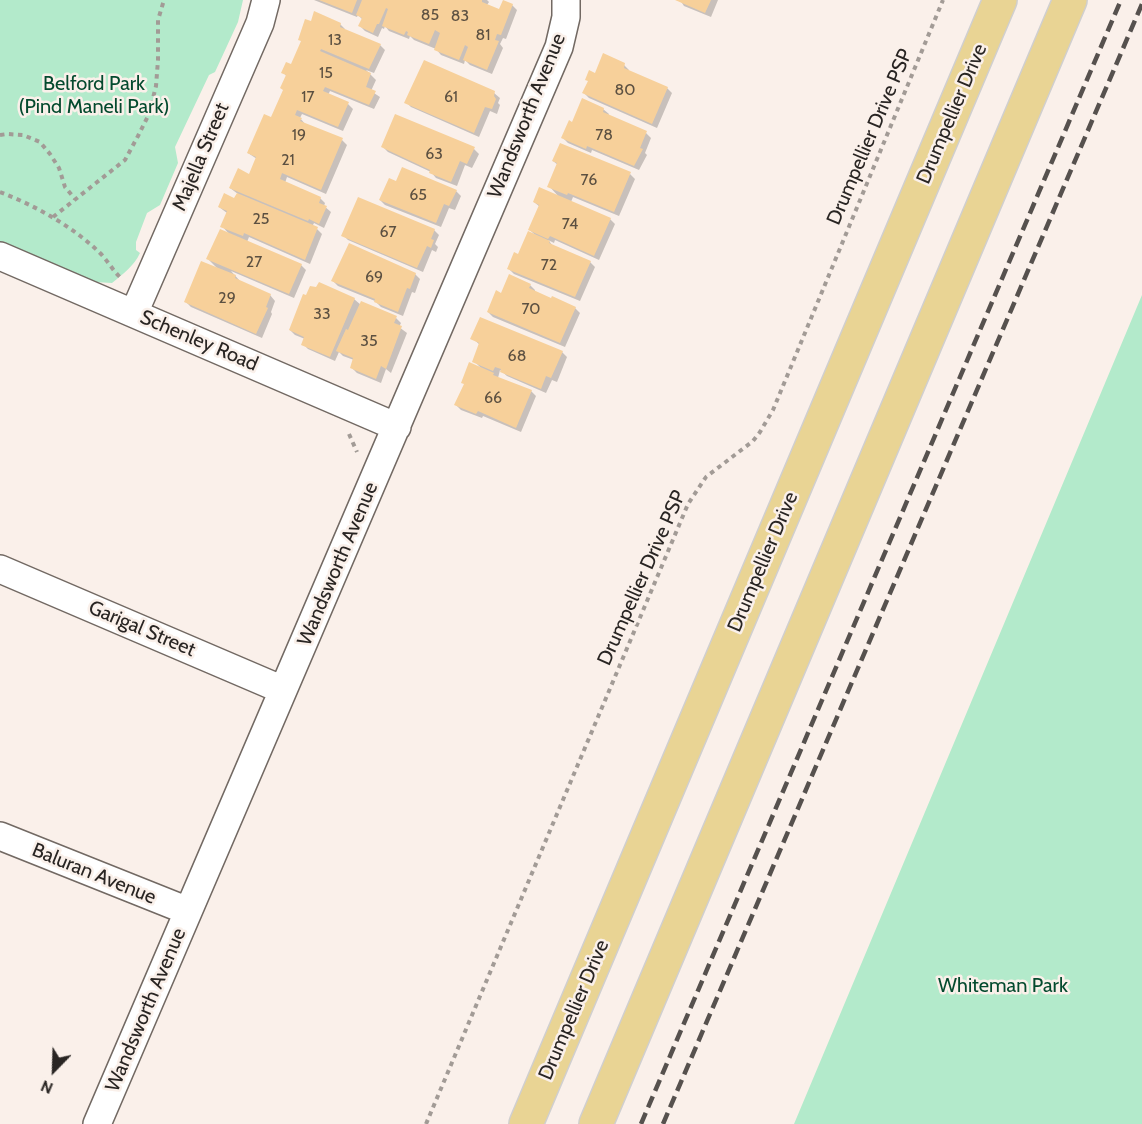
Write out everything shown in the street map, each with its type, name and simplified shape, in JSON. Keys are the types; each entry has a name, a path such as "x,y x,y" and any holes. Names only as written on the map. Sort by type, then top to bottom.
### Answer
{"main road":[{"name":"Drumpellier Drive","path":"526,1124 1000,0"},
{"path":"596,1124 1070,0"}],"street":[{"name":"Majella Street","path":"134,313 260,23 266,0"},
{"name":"Wandsworth Avenue","path":"97,1124 559,47 566,17 566,0"},
{"name":"Schenley Road","path":"0,256 397,427"},
{"name":"Garigal Street","path":"0,569 283,690"},
{"name":"Baluran Avenue","path":"0,836 188,911"}],"path":[{"path":"53,217 125,160 149,114 156,86 158,20 164,0"},
{"name":"Drumpellier Drive PSP","path":"426,1124 688,504 706,477 749,445 773,410 944,0"},
{"path":"0,135 23,135 40,142 59,168 65,187 75,199"},
{"path":"0,192 53,217 101,254 120,278"},
{"path":"345,425 358,455"}],"green space":[{"name":"Belford Park (Pind Maneli Park)","path":"0,0 243,0 238,22 215,72 209,75 175,147 178,163 160,205 147,213 136,242 136,250 140,253 138,258 112,283 95,282 0,243"},
{"name":"Whiteman Park","path":"1142,295 1142,1124 794,1124"}],"building":[{"path":"319,0 357,0 352,13"},
{"path":"362,0 482,0 499,9 503,0 513,4 501,35 497,34 495,40 499,41 487,70 463,60 468,47 465,45 459,60 434,50 440,33 435,30 429,44 407,35 406,31 404,35 382,26 388,9 386,8 373,33 358,26 362,18 356,15"},
{"path":"675,0 711,0 705,13"},
{"path":"314,11 341,23 340,27 381,44 369,69 321,49 320,51 371,73 366,87 376,91 369,105 325,87 323,91 349,102 338,127 297,110 295,115 302,118 300,121 343,138 321,190 282,173 280,179 321,197 319,203 327,206 319,224 229,188 238,168 249,174 256,157 247,153 264,114 271,117 283,90 280,88 286,75 281,73 286,62 291,64 301,41 298,40 305,19 311,21"},
{"path":"603,53 625,63 624,68 668,87 652,124 582,93 588,81 585,80 589,70 595,73"},
{"path":"424,60 495,91 496,99 492,109 485,107 474,133 404,103"},
{"path":"582,98 604,108 603,112 647,131 640,148 643,149 634,166 587,146 586,149 561,138 569,120 572,122"},
{"path":"395,114 475,147 467,164 460,161 451,182 381,147"},
{"path":"560,143 631,172 614,212 547,187 557,163 552,161"},
{"path":"402,167 457,190 449,206 444,204 436,223 379,200 389,178 396,181"},
{"path":"539,187 611,218 594,256 550,236 548,239 528,230 539,205 533,202"},
{"path":"224,193 234,198 237,193 318,227 305,260 244,233 243,236 220,227 227,211 218,207"},
{"path":"358,197 435,229 431,239 434,240 431,248 427,246 417,268 341,236"},
{"path":"220,229 302,264 289,294 206,259"},
{"path":"528,231 550,241 549,243 591,261 575,297 507,269 514,252 518,254"},
{"path":"349,243 416,273 410,289 407,288 398,312 374,302 375,299 331,281"},
{"path":"201,261 236,275 235,278 271,294 266,307 268,308 256,334 184,302"},
{"path":"509,274 531,284 529,288 576,307 560,343 487,312 496,290 501,293"},
{"path":"319,282 355,298 330,357 301,345 304,337 289,330 303,294 306,295 310,286 316,287"},
{"path":"361,301 397,316 394,323 402,326 386,369 381,366 376,379 350,368 353,358 336,351"},
{"path":"480,317 563,351 551,378 546,376 541,389 500,372 501,369 495,367 493,371 472,362 479,343 470,339"},
{"path":"469,362 494,373 493,375 532,390 516,428 478,411 476,414 454,405 464,384 461,383"}],"railway":[{"path":"641,1124 1121,0"},
{"path":"663,1124 1142,4"}]}
